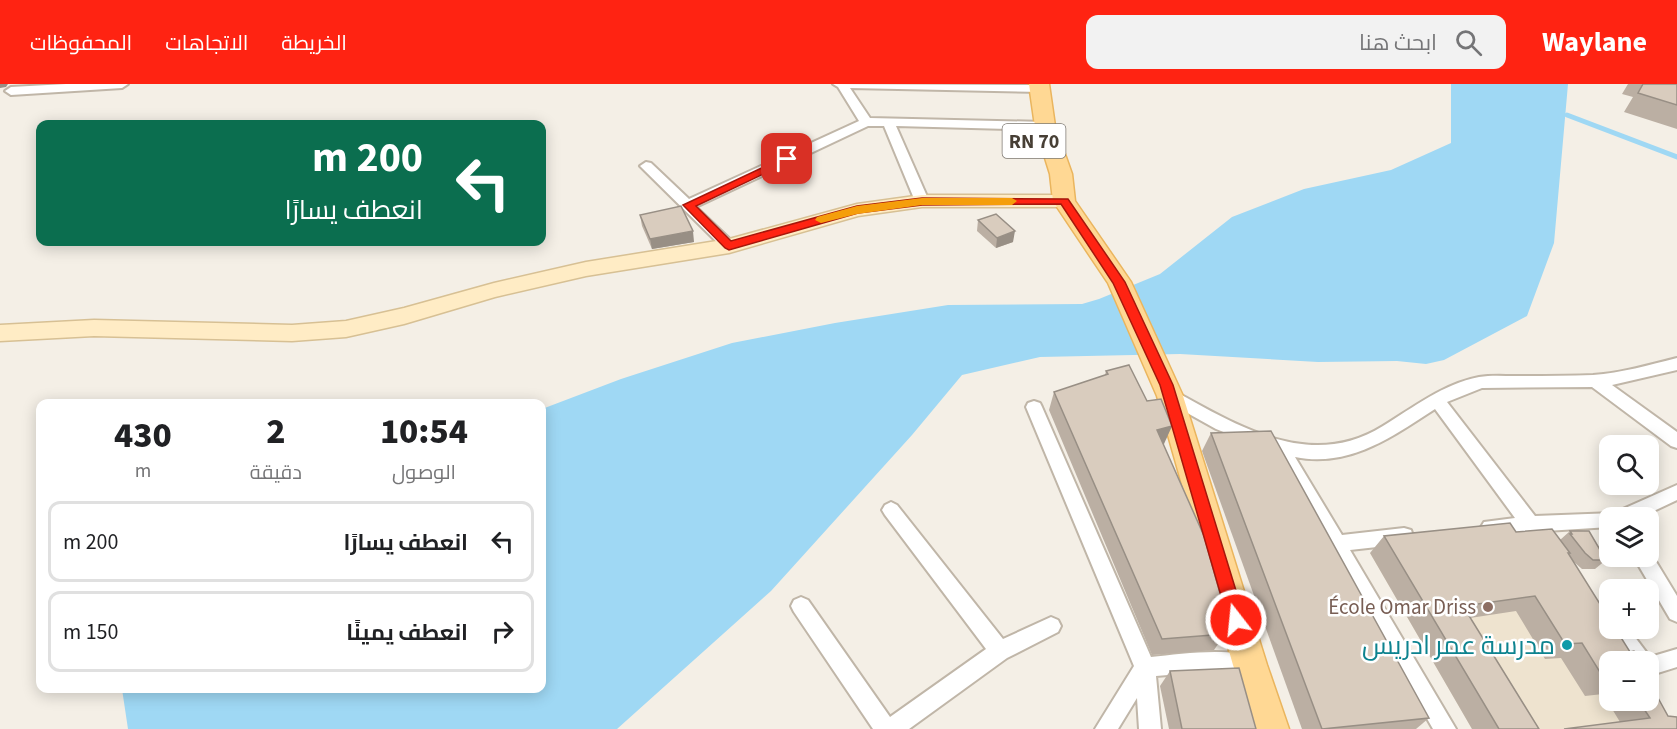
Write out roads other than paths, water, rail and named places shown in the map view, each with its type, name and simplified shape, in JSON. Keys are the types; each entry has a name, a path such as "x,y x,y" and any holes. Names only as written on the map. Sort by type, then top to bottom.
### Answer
{"main road":[{"name":"RN 70","path":"1031,86 1045,174 1063,195 1119,282 1168,391 1250,664 1272,729"},
{"path":"0,333 94,328 292,333 346,329 404,316 494,290 586,269 729,246 857,210 922,201 1063,195"}],"street":[{"path":"9,89 122,84"},
{"path":"840,84 1031,86"},
{"path":"840,84 866,122"},
{"path":"688,205 866,122 1037,126"},
{"path":"888,122 922,201"},
{"path":"646,166 729,246"},
{"path":"1168,391 1227,427 1281,448 1317,454 1349,451 1368,444 1437,400 1459,389 1480,383 1595,381 1677,364"},
{"path":"1595,381 1677,441"},
{"path":"1437,400 1562,566"},
{"path":"1034,407 1145,666 1150,729"},
{"path":"1281,448 1445,729"},
{"path":"1644,507 1677,492"},
{"path":"891,510 1000,651"},
{"path":"1472,529 1528,522 1599,519"},
{"path":"1337,543 1427,534"},
{"path":"1649,567 1677,613"},
{"path":"801,606 885,729"},
{"path":"891,729 1000,651 1051,627"},
{"path":"1623,639 1633,651"},
{"path":"1659,664 1677,658"},
{"path":"1145,666 1204,663 1250,664"},
{"path":"1106,729 1145,666"}],"water":[{"path":"1451,84 1568,84 1554,243 1527,316 1444,360 1426,364 1397,361 1318,362 1180,354 1040,357 962,375 912,435 771,591 617,729 128,729 123,693 546,693 546,407 621,379 732,343 835,323 948,305 1082,304 1160,274 1232,217 1304,189 1391,170 1451,143"}],"waterway":[{"path":"1567,115 1677,157"}],"place":[{"name":"École Omar Driss","path":"1488,607"},
{"name":"مدرسة عمر ادريس","path":"1567,645"}]}
